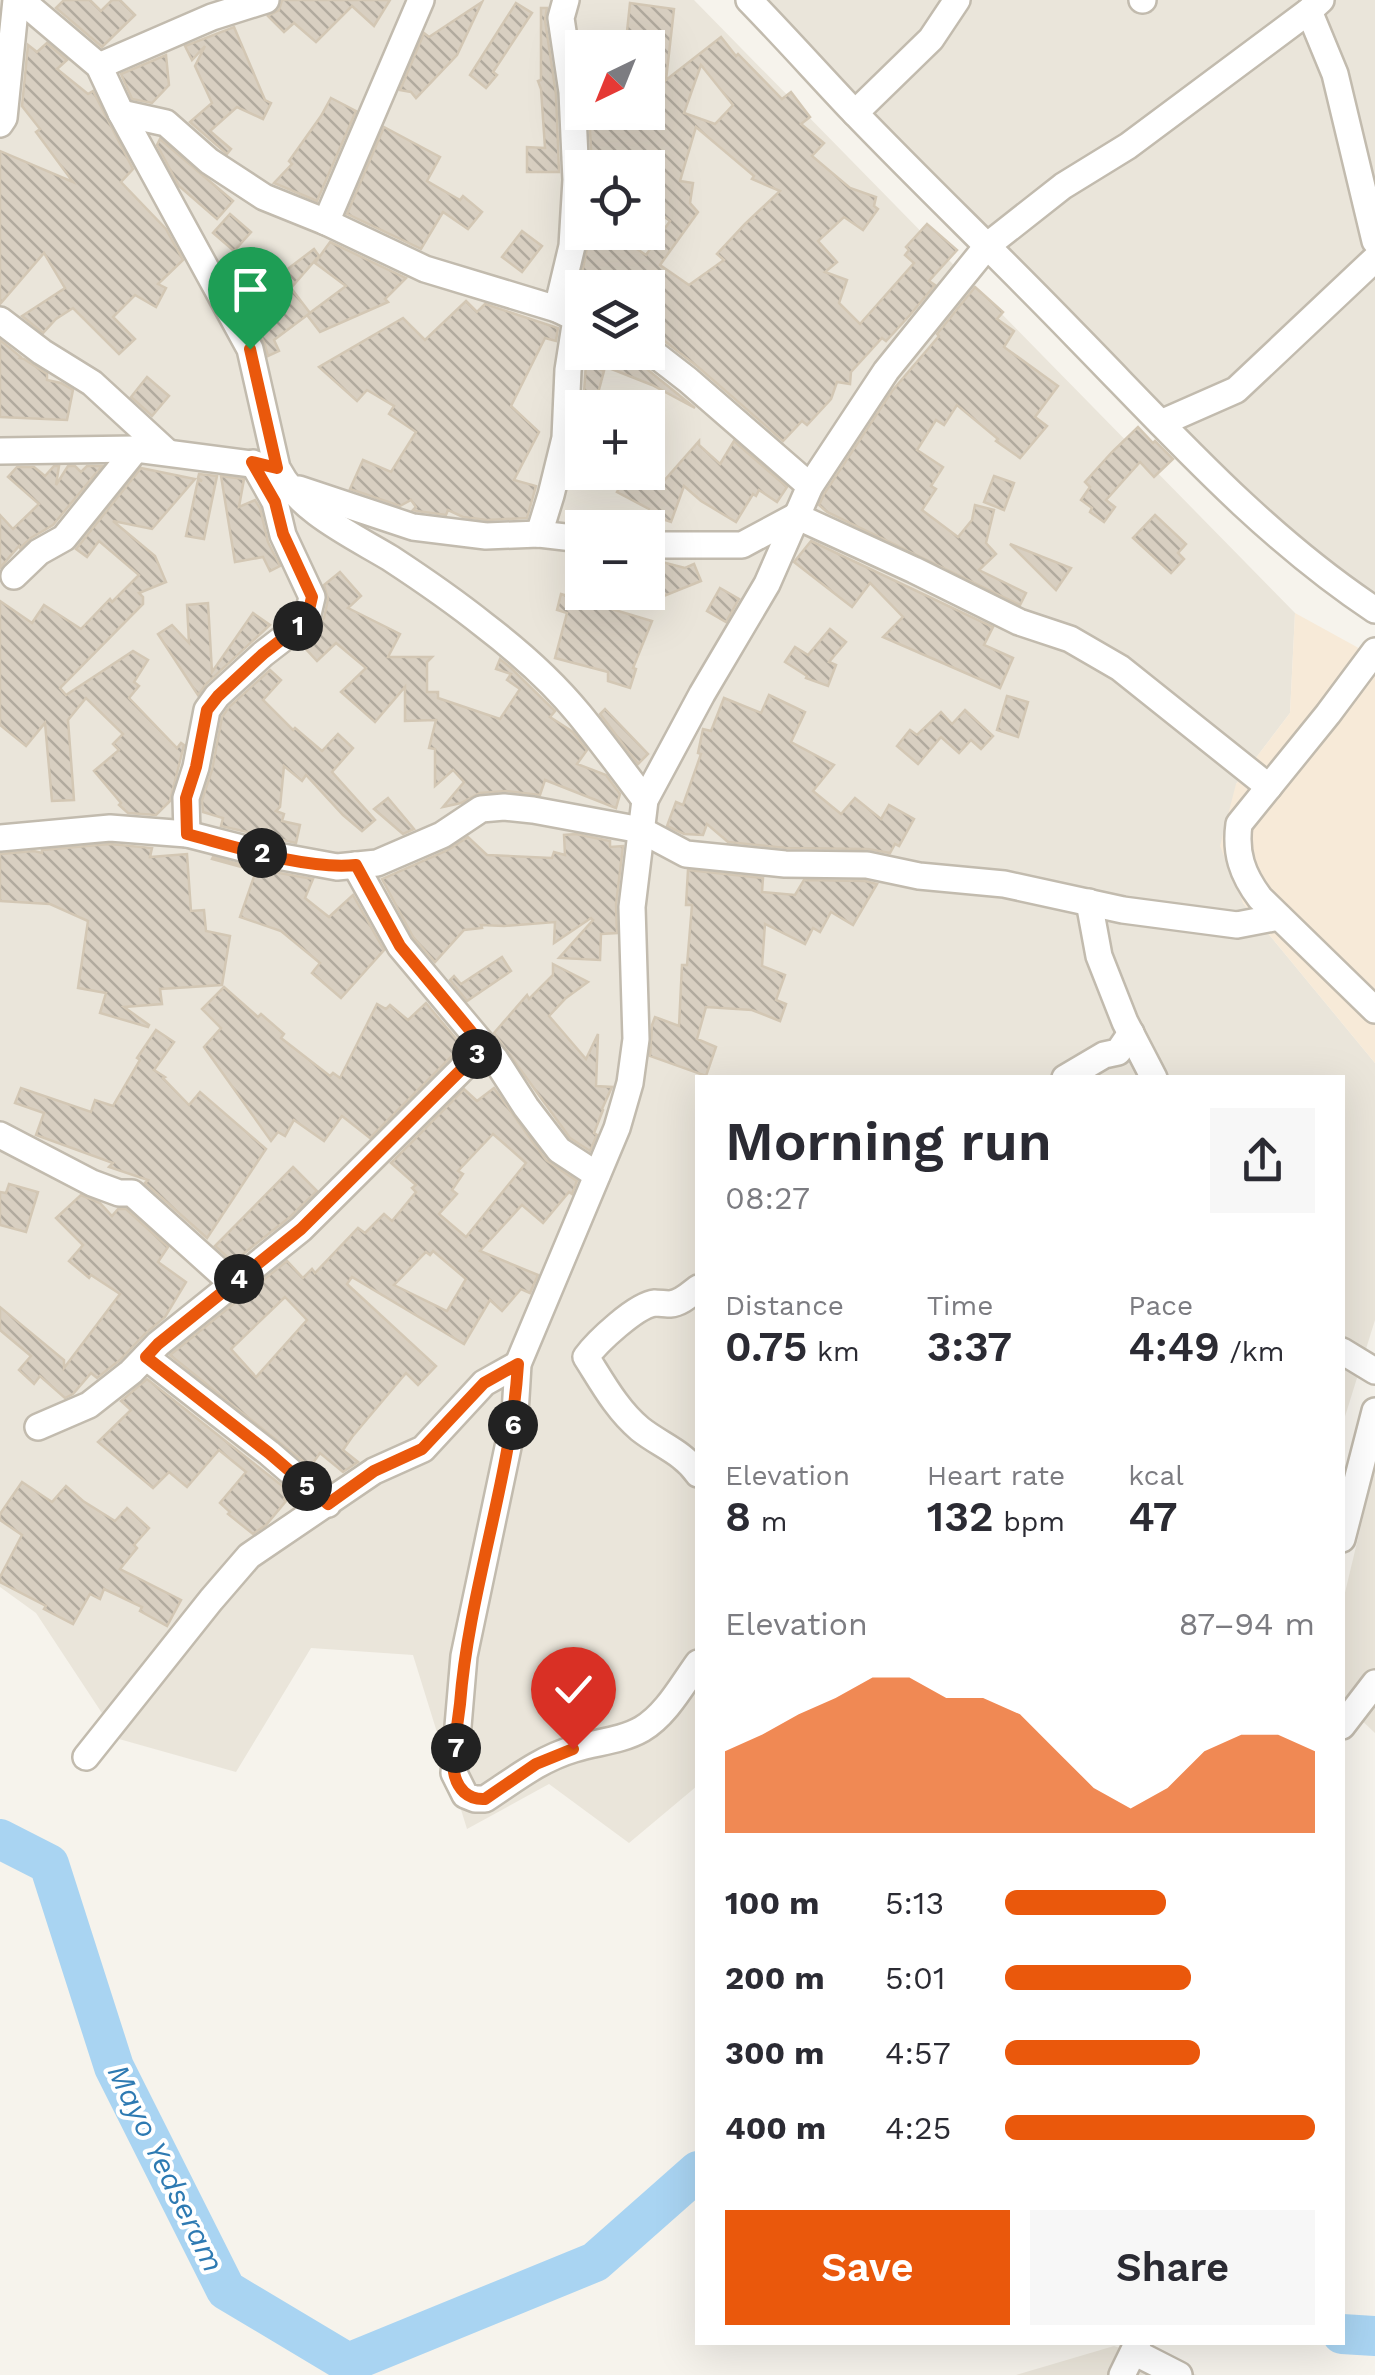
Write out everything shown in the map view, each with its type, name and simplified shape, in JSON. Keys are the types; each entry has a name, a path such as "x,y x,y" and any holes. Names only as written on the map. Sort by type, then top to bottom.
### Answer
{"street":[{"path":"19,0 99,66 250,349 275,502 283,534 312,597 308,614 294,630 251,664 207,710 186,798 187,834"},
{"path":"0,124 4,118 19,0"},
{"path":"99,66 212,17 266,0"},
{"path":"326,222 421,0"},
{"path":"566,0 562,18 572,92 576,180 572,270"},
{"path":"749,0 1272,532 1332,582 1375,610"},
{"path":"855,112 932,39 956,0"},
{"path":"695,1666 660,1715 642,1729 536,1764 485,1799 465,1795 454,1773 464,1656 515,1414 518,1364 616,1128 630,1083 636,1038 632,907 645,800 767,584 810,486 886,371 988,244 1062,186 1128,146 1315,6 1375,241"},
{"path":"121,113 166,123 208,162 264,196 425,269 565,314"},
{"path":"1161,423 1236,390 1375,259"},
{"path":"0,320 42,352 92,382 168,452"},
{"path":"665,363 810,486"},
{"path":"538,534 564,438 568,370"},
{"path":"14,576 39,552 64,538 136,449"},
{"path":"0,451 168,452 271,472 414,527 486,536 565,537"},
{"path":"271,472 333,523 481,622 527,660 577,711 645,800"},
{"path":"665,545 742,545 796,516"},
{"path":"796,516 1019,622 1070,639 1120,668 1269,787"},
{"path":"1375,651 1239,824 1237,841 1246,881 1375,1010"},
{"path":"0,838 110,828 187,834 336,867 377,863 442,835 481,809 504,807 641,830 686,854 785,864 868,865 919,876 1004,884 1123,910 1238,926 1279,916"},
{"path":"356,865 400,946 484,1047 560,1150 597,1175"},
{"path":"1089,902 1099,956 1152,1075"},
{"path":"1069,1075 1104,1055 1118,1052 1131,1034"},
{"path":"38,1427 89,1405 301,1229 484,1047"},
{"path":"0,1134 92,1183 132,1194 233,1284"},
{"path":"695,1290 680,1302 644,1306 603,1338 586,1357 625,1415 681,1454 695,1470"},
{"path":"1345,1353 1375,1371"},
{"path":"146,1357 328,1504"},
{"path":"86,1756 250,1556 374,1471 422,1449 484,1383 518,1364"},
{"path":"1345,1527 1375,1411"},
{"path":"1345,1722 1375,1683"},
{"path":"1131,2356 1179,2375"}],"shaded area":[{"path":"0,0 694,0 1295,613 1290,713 1236,784 1243,903 1375,1063 1375,1320 1345,1417 1345,1075 695,1075 695,1788 629,1843 549,1784 467,1829 413,1655 311,1648 236,1772 119,1739 36,1613 0,1587"},
{"path":"738,0 1375,0 1375,597 1271,531"},
{"path":"1295,613 1375,657 1375,1063 1243,903 1220,846 1236,784 1290,713"},
{"path":"1375,1467 1375,1733 1354,1713 1345,1715 1345,1593"},
{"path":"1114,2346 1197,2375 1016,2375"}],"building":[{"path":"64,0 90,0 101,11 112,0 120,0 135,15 102,47 56,8"},
{"path":"282,0 390,0 374,26 352,6 316,42 294,23 284,32 268,16 279,10"},
{"path":"482,2 457,55 416,98 411,92 400,90 424,33 429,37"},
{"path":"516,3 532,13 486,88 470,75"},
{"path":"630,3 674,9 666,80 721,37 782,99 791,92 810,117 801,124 824,143 812,156 850,188 876,197 874,206 878,209 863,230 844,217 818,241 837,262 825,272 847,280 839,303 860,324 914,263 905,255 909,250 906,247 927,224 957,250 929,281 935,285 910,315 851,372 850,384 837,382 831,399 807,425 802,421 783,441 665,341 665,270 583,270 587,250 638,250 646,255 650,250 665,250 665,228 670,221 665,217 665,150 591,150 590,130 665,130 665,30 627,30","holes":["701,65 733,105 715,124 684,113","696,127 754,176 752,179 780,191 717,254 724,260 689,285 660,265 698,212 690,203 693,183 680,181"]},
{"path":"541,8 547,8 559,172 527,172 527,147 545,148 538,81"},
{"path":"234,27 265,100 271,103 263,119 237,107 210,131 231,149 227,154 190,122 212,103 195,66 205,46 192,60 185,46"},
{"path":"47,43 67,60 57,69 88,94 93,91 133,169 121,182 166,229 183,260 158,284 166,288 156,307 135,295 113,317 135,339 119,354 73,308 43,333 22,316 65,288 44,253 0,304 0,151 73,182 22,106 28,45 37,52"},
{"path":"166,55 169,85 152,103 132,99 121,74"},
{"path":"331,98 356,111 317,201 274,183 292,164 289,161"},
{"path":"384,127 440,157 427,181 460,200 463,196 482,212 468,229 443,212 421,249 347,214"},
{"path":"160,139 233,201 217,219 179,186 157,145"},
{"path":"230,214 251,232 234,251 213,233"},
{"path":"522,231 542,246 522,272 502,257"},
{"path":"330,242 406,278 385,299 388,302 320,332 307,315 346,286 315,263"},
{"path":"314,249 319,256 291,288 310,313 274,340 279,351 268,356 243,303"},
{"path":"975,287 1003,312 997,319 1014,331 1004,347 1058,386 1035,417 1047,426 1020,458 957,405 944,425 936,420 917,450 943,467 931,486 936,489 922,510 958,537 972,520 975,505 994,510 986,543 996,554 979,570 1026,593 1020,605 819,505 892,391"},
{"path":"466,301 477,312 485,304 558,328 556,341 545,338 511,406 539,432 514,480 536,486 527,518 487,520 463,517 448,510 446,515 417,511 413,510 416,507 411,500 400,506 350,489 363,460 391,472 416,432 389,414 394,406 367,390 357,401 319,367 403,318 425,340"},
{"path":"0,340 47,374 47,380 73,390 67,420 0,417"},
{"path":"586,370 604,371 599,390 584,390"},
{"path":"614,370 648,370 695,408 665,390"},
{"path":"147,377 169,396 152,416 131,397"},
{"path":"1138,427 1173,459 1154,477 1140,462 1106,500 1115,507 1104,522 1081,500 1090,487 1085,482"},
{"path":"699,441 720,464 734,441 787,487 777,502 759,490 756,496 753,494 736,522 684,486 671,522 665,520 665,510 649,510 617,492 665,490 665,480"},
{"path":"59,466 56,485 68,466 81,472 87,466 102,466 53,525 19,546 0,568 0,515 13,529 39,504 8,477 17,467 34,467 45,476"},
{"path":"141,468 195,479 152,529 113,521 155,556 166,582 139,593 143,604 60,688 66,695 133,651 148,660 134,682 139,686 129,698 177,748 181,743 184,745 170,801 156,815 128,813 94,771 119,750 113,744 123,734 86,698 68,720 74,800 52,801 45,723 26,746 0,725 0,601 32,623 44,605 81,629 110,599 112,602 139,575 99,541 87,557 76,549"},
{"path":"199,474 217,476 204,539 186,536 198,480 202,481"},
{"path":"221,476 244,479 239,507 255,500 280,566 270,571 263,557 235,562"},
{"path":"994,476 1014,483 1004,510 984,502"},
{"path":"1155,515 1186,544 1178,553 1184,559 1171,573 1133,538"},
{"path":"811,541 993,627 984,645 1013,658 1000,688 883,637 903,617 870,583 852,607 794,562"},
{"path":"1010,544 1071,568 1056,590"},
{"path":"665,563 685,568 694,564 701,581 665,596"},
{"path":"340,572 361,596 348,608 400,634 388,657 432,657 427,662 427,692 438,692 438,698 500,719 520,689 507,680 511,674 496,669 500,659 511,668 555,711 550,717 573,732 587,750 577,764 606,775 620,794 616,808 545,780 540,795 480,793 443,807 464,782 453,770 435,786 435,749 429,748 436,720 405,721 405,687 375,722 341,692 366,668 336,643 317,661 304,647 324,618 328,599 324,585"},
{"path":"720,588 739,599 726,622 707,611"},
{"path":"561,594 565,595 565,610 615,610 652,621 633,668 636,669 630,688 608,681 608,672 555,658 567,613 557,610"},
{"path":"208,603 212,672 253,613 270,625 198,695 158,634 172,625 189,643 187,605"},
{"path":"830,629 846,642 829,662 836,665 828,686 806,678 785,662 795,647 808,655"},
{"path":"270,670 281,680 263,700 293,730 322,751 338,734 353,748 332,772 375,820 362,831 306,775 302,781 284,766 280,807 276,811 284,814 282,821 300,825 296,843 221,826 223,818 203,812 202,800 222,717"},
{"path":"769,695 805,712 791,742 834,765 813,791 841,814 855,798 881,819 889,805 914,819 899,846 895,844 890,853 786,848 728,842 707,824 703,835 684,834 667,826 676,802 683,805 701,754 698,753 703,729 711,731 724,698 761,713"},
{"path":"1007,696 1028,702 1018,737 997,730"},
{"path":"605,709 648,754 638,764 600,714"},
{"path":"965,710 993,736 981,749 971,740 959,753 941,737 918,764 897,746 910,730 917,735 941,712 952,724"},
{"path":"388,798 414,829 403,834 374,809"},
{"path":"564,835 610,841 610,847 623,846 617,933 601,934 600,960 559,958 591,918 554,943 555,922 481,925 482,928 464,930 435,962 413,937 382,879 468,837 487,855 552,858 554,852 565,855"},
{"path":"110,844 152,848 150,857 187,854 191,911 204,910 206,931 230,936 222,985 160,989 162,1004 124,1007 148,1027 100,1013 106,993 78,988 88,921 50,904 0,901 0,854"},
{"path":"213,857 313,879 305,898 329,917 353,895 384,950 341,998 312,973 320,963 281,931 240,917 256,871"},
{"path":"688,870 763,878 762,892 795,895 804,880 877,884 853,925 831,912 820,932 813,928 805,944 765,924 762,966 785,975 776,1000 786,1004 780,1021 752,1010 706,1007 697,1039 716,1047 706,1075 650,1056 655,1017 679,1026 682,965 687,965 692,905 686,905"},
{"path":"502,957 511,971 467,1001 450,980 454,976 461,984"},
{"path":"553,964 588,982 549,1016 586,1059 598,1034 596,1086 612,1087 590,1151 570,1138 494,1033 527,995 529,999 553,975"},
{"path":"224,987 258,1017 261,1014 284,1034 281,1038 330,1076 333,1073 340,1078 377,1004 386,1009 390,1005 408,1020 426,1003 462,1046 370,1138 342,1116 324,1141 294,1120 285,1136 278,1132 271,1141 204,1047 221,1028 202,1009"},
{"path":"156,1030 174,1042 154,1070 189,1105 200,1092 266,1149 207,1238 145,1183 148,1180 36,1135 44,1113 15,1103 21,1088 91,1112 95,1100 113,1106"},
{"path":"494,1088 546,1160 577,1181 572,1194 569,1192 543,1223 522,1205 480,1251 538,1275 530,1293 521,1289 502,1311 490,1300 464,1344 352,1277 347,1284 436,1366 418,1385 406,1373 352,1437 343,1450 358,1462 343,1472 320,1453 310,1467 170,1355 287,1261 303,1278 312,1269 315,1273 358,1228 365,1233 384,1214 392,1221 416,1192 412,1188 416,1185 391,1163 464,1089 477,1101","holes":["493,1134 526,1163 466,1237 439,1214 457,1194 452,1190 463,1174 458,1171","433,1251 466,1279 447,1311 394,1285 426,1252 430,1255","285,1297 307,1320 256,1377 231,1349"]},
{"path":"293,1167 317,1191 233,1262 215,1246"},
{"path":"9,1184 38,1192 26,1232 0,1225 0,1192 6,1193"},
{"path":"81,1195 100,1203 112,1216 118,1209 126,1209 168,1247 158,1262 186,1282 165,1317 120,1360 97,1378 91,1373 65,1398 40,1376 34,1384 19,1370 31,1356 0,1330 0,1307 64,1360 64,1368 120,1294 91,1275 89,1278 69,1261 83,1245 56,1218"},
{"path":"147,1379 290,1492 266,1525 253,1534 220,1503 246,1472 219,1450 187,1487 169,1472 153,1488 98,1442 131,1410 121,1401"},
{"path":"22,1482 52,1502 66,1486 115,1521 127,1508 149,1528 120,1569 181,1600 167,1626 140,1611 142,1607 104,1589 100,1599 90,1594 73,1624 0,1582 22,1535 0,1520 0,1514"}],"waterway":[{"name":"Mayo Yedseram","path":"0,1839 49,1864 114,2067 226,2290 348,2363 595,2262 695,2174"},
{"name":"Mayo Yedseram","path":"1345,2334 1375,2336"}],"route":[{"path":"250,349 277,468 252,462 275,502 283,534 312,597 308,614 294,630 263,654 207,710 186,798 187,834 336,867 356,865 400,946 484,1047 301,1229 146,1357 328,1504 374,1471 422,1449 484,1383 518,1364 515,1414 464,1656 454,1773 465,1795 485,1799 536,1764 573,1749"}]}
